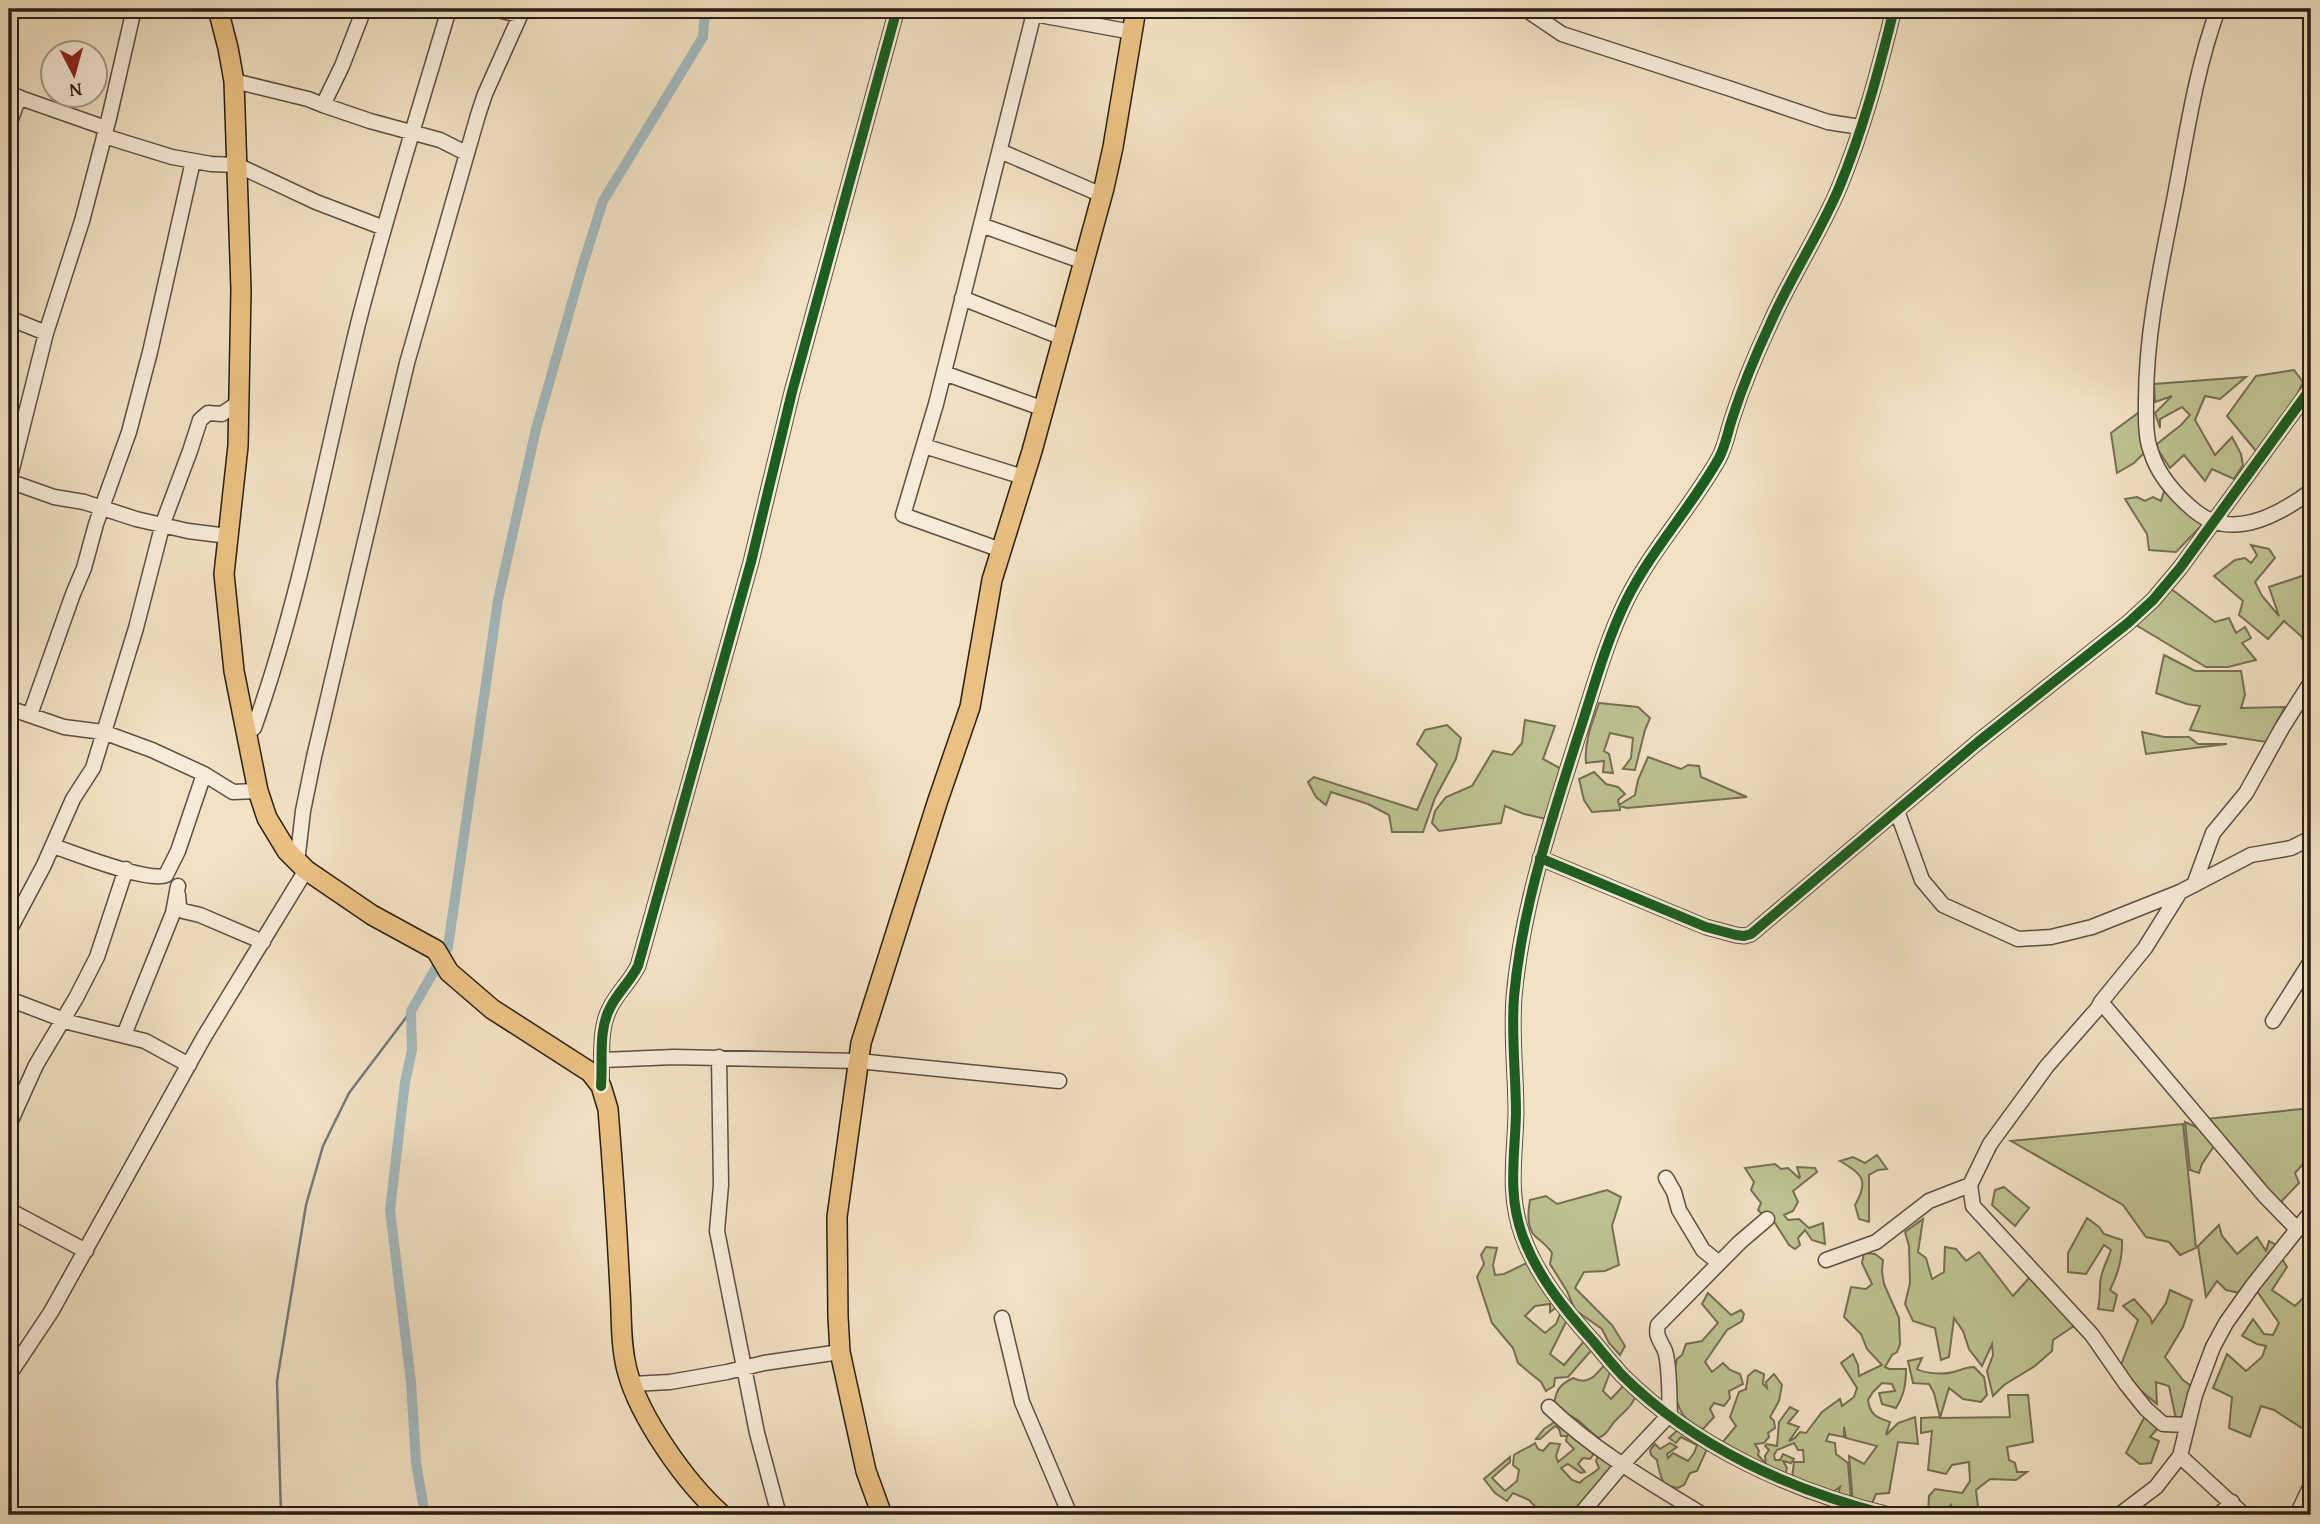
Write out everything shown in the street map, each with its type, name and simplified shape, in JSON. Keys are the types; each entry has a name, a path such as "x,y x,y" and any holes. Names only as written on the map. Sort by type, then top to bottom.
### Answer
{"main road":[{"path":"218,9 234,81 241,290 235,487 224,574 234,671 258,791 267,818 280,842 300,864 372,915 436,950 449,972 492,1009 590,1072 601,1086 608,1109 621,1342 628,1374 650,1424 681,1472 717,1513"},
{"path":"882,1515 866,1471 840,1352 837,1217 861,1043 970,707 985,618 1001,550 1044,409 1102,195 1113,147 1136,9"}],"street":[{"path":"134,9 82,221 46,333 9,481 54,497 84,502 135,519 163,523 188,531 228,536"},
{"path":"323,105 342,66 363,9"},
{"path":"246,733 254,728 283,640 319,503 358,324 449,9"},
{"path":"9,1375 27,1351 86,1251 117,1190 263,942 300,864 298,854 303,811 314,757 399,396 466,153 485,94 522,12 492,9"},
{"path":"601,1086 606,1016 632,979 641,955 751,562 792,392 897,9"},
{"path":"1525,9 1562,34 1828,122 1860,127"},
{"path":"1889,1515 1856,1507 1774,1477 1696,1433 1621,1374 1565,1310 1540,1275 1515,1213 1513,1164 1516,1115 1514,1001 1525,919 1540,858 1601,665 1627,599 1661,542 1721,454 1749,371 1773,316 1837,192 1876,82 1895,9"},
{"path":"2218,9 2201,58 2153,308 2146,382 2147,434 2151,452 2161,472 2178,495 2201,516 2214,521 2241,525 2255,522 2311,491"},
{"path":"1001,550 903,515 944,373 1035,11 1132,32"},
{"path":"234,81 297,96 440,140 466,153"},
{"path":"9,125 14,95 172,157 237,165 316,202 384,228"},
{"path":"1000,151 1102,195"},
{"path":"30,715 84,568 101,509 129,432 193,161"},
{"path":"981,225 1084,262"},
{"path":"962,298 1063,338"},
{"path":"9,318 46,333"},
{"path":"944,373 1044,409"},
{"path":"1540,858 1706,927 1744,936 1761,927 1978,742 2128,623 2153,600 2180,568 2311,388"},
{"path":"9,931 74,799 93,768 136,628 163,523 200,419 208,413 222,414 239,403"},
{"path":"924,446 1023,478"},
{"path":"2187,1425 2163,1424 2147,1409 2092,1335 1973,1206 1970,1185 1990,1144 2017,1105 2098,1008 2187,888 2213,833 2246,793 2311,682"},
{"path":"9,708 64,727 103,732 152,750 204,774 233,792 258,791"},
{"path":"53,846 105,864 152,877 163,877 178,851 204,774"},
{"path":"1897,811 1922,880 1943,905 2018,939 2052,937 2092,928 2187,888 2251,855 2291,848 2311,838"},
{"path":"178,851 179,906 183,911 200,915 263,942"},
{"path":"9,1125 36,1065 100,949 126,869"},
{"path":"124,1035 173,913 178,886"},
{"path":"2273,1021 2311,961"},
{"path":"9,999 93,1029 145,1041 189,1065"},
{"path":"2101,1002 2264,1195 2297,1228"},
{"path":"603,1060 719,1057 858,1061 1059,1081"},
{"path":"719,1057 721,1185 718,1231 743,1368 779,1515"},
{"path":"1666,1178 1674,1192 1679,1210 1703,1251 1718,1264"},
{"path":"1826,1260 1876,1241 1928,1201 1970,1185"},
{"path":"9,1210 86,1251"},
{"path":"2119,1515 2156,1488 2180,1456 2204,1369 2226,1323 2255,1281 2311,1212"},
{"path":"1580,1515 1670,1414 1665,1352 1658,1340 1658,1325 1766,1219"},
{"path":"1002,1318 1022,1402 1070,1515"},
{"path":"632,1384 670,1382 764,1363 840,1352"},
{"path":"1549,1407 1575,1432 1622,1465 1703,1515"},
{"path":"2180,1456 2244,1515"},
{"path":"2297,1515 2311,1485"},
{"path":"2219,1515 2232,1502"}],"green space":[{"path":"2294,370 2303,382 2282,427 2256,451 2227,416 2256,376"},
{"path":"2246,377 2220,399 2205,396 2195,420 2215,455 2232,437 2241,454 2243,465 2234,479 2212,469 2205,481 2184,455 2170,468 2157,444 2190,415 2182,407 2160,419 2160,428 2155,413 2172,396 2155,402 2154,384"},
{"path":"2146,407 2145,452 2134,463 2117,473 2111,433"},
{"path":"2165,488 2198,513 2202,525 2176,552 2149,550 2147,534 2125,499 2137,497 2145,501 2153,497 2161,501"},
{"path":"2251,545 2269,549 2275,558 2255,582 2262,596 2279,616 2269,587 2311,573 2311,655 2306,652 2302,637 2284,621 2268,639 2239,615 2243,601 2214,576 2235,560 2245,558 2251,563 2257,555"},
{"path":"2166,585 2215,622 2229,618 2236,633 2245,627 2251,638 2242,643 2256,660 2228,667 2206,667 2136,625"},
{"path":"2164,655 2195,671 2241,671 2245,695 2241,708 2285,707 2266,742 2190,730 2200,706 2156,693"},
{"path":"1599,703 1638,707 1650,718 1635,770 1623,769 1631,758 1633,738 1610,733 1604,751 1609,754 1613,773 1603,772 1604,761 1586,763 1587,740"},
{"path":"1525,720 1555,726 1543,759 1567,772 1551,820 1524,814 1505,806 1501,823 1439,831 1432,823 1435,811 1446,797 1472,786 1493,751 1512,755 1522,743"},
{"path":"1447,725 1461,738 1456,759 1435,798 1423,832 1392,832 1389,815 1368,804 1331,792 1326,805 1316,797 1308,782 1314,777 1417,810 1437,764 1417,744 1425,730"},
{"path":"2142,732 2164,737 2189,737 2198,744 2227,744 2146,754"},
{"path":"1648,757 1681,769 1688,765 1699,766 1701,777 1747,797 1627,808 1620,806 1620,810 1592,812 1584,800 1579,779 1594,772 1606,784 1618,787 1625,794 1618,800 1619,805 1635,795"},
{"path":"2311,1108 2311,1155 2295,1173 2299,1183 2279,1204 2206,1119"},
{"path":"2185,1122 2205,1131 2216,1143 2199,1173 2190,1170"},
{"path":"2183,1124 2196,1248 2180,1255 2169,1242 2146,1237 2123,1205 2011,1141"},
{"path":"1877,1155 1887,1169 1869,1175 1869,1222 1859,1219 1855,1205 1862,1190 1859,1174 1840,1161 1853,1157 1865,1163"},
{"path":"1775,1164 1781,1169 1788,1168 1799,1178 1797,1167 1815,1168 1817,1172 1793,1191 1798,1202 1793,1211 1784,1215 1788,1220 1799,1219 1809,1228 1823,1223 1825,1244 1812,1240 1805,1230 1798,1238 1800,1245 1795,1249 1789,1245 1770,1215 1758,1210 1761,1203 1751,1190 1754,1182 1745,1168"},
{"path":"2004,1187 2029,1208 2015,1226 1992,1205 1995,1190"},
{"path":"1607,1190 1621,1197 1612,1226 1619,1265 1605,1271 1584,1272 1575,1288 1612,1325 1625,1346 1620,1355 1609,1343 1602,1329 1575,1310 1550,1264 1552,1253 1533,1234 1528,1220 1530,1200 1546,1196 1557,1204"},
{"path":"2087,1218 2104,1234 2122,1240 2122,1254 2110,1290 2117,1295 2113,1311 2098,1309 2101,1276 2111,1250 2104,1245 2086,1274 2068,1272 2068,1253"},
{"path":"1923,1219 1918,1252 1926,1258 1932,1279 1944,1272 1945,1247 1956,1249 1966,1261 1979,1252 2013,1296 2030,1277 2080,1322 2053,1340 2052,1351 2035,1366 2004,1385 1993,1396 1987,1371 1993,1355 1992,1344 1982,1366 1969,1349 1963,1331 1954,1318 1949,1357 1941,1360 1935,1328 1913,1321 1905,1304 1910,1283 1909,1246 1905,1232"},
{"path":"2219,1225 2222,1236 2237,1254 2257,1237 2266,1251 2269,1241 2278,1246 2278,1252 2287,1267 2272,1290 2295,1306 2311,1290 2311,1434 2274,1410 2261,1406 2250,1437 2229,1428 2232,1397 2213,1388 2227,1354 2246,1371 2262,1357 2266,1346 2242,1336 2253,1319 2264,1334 2273,1335 2279,1323 2254,1287 2244,1294 2226,1290 2217,1281 2206,1297 2198,1246"},
{"path":"1486,1247 1497,1248 1493,1265 1495,1275 1504,1274 1533,1260 1561,1304 1550,1312 1550,1304 1535,1306 1525,1316 1545,1333 1556,1324 1565,1310 1567,1320 1550,1354 1564,1365 1585,1340 1596,1345 1568,1377 1555,1378 1554,1386 1546,1391 1541,1382 1518,1363 1513,1348 1492,1323 1477,1277 1484,1264 1481,1255"},
{"path":"1864,1253 1875,1254 1883,1260 1884,1284 1899,1318 1900,1344 1885,1367 1906,1369 1904,1390 1896,1408 1882,1404 1879,1393 1895,1391 1892,1384 1882,1383 1868,1400 1870,1409 1881,1419 1890,1422 1886,1435 1898,1423 1915,1417 1918,1444 1898,1442 1889,1493 1876,1494 1871,1506 1874,1515 1854,1515 1849,1456 1864,1464 1877,1446 1846,1438 1844,1427 1844,1437 1829,1434 1826,1441 1835,1443 1836,1454 1848,1463 1851,1500 1838,1495 1840,1487 1833,1492 1792,1478 1794,1462 1804,1462 1803,1450 1798,1450 1794,1443 1777,1450 1774,1455 1775,1460 1780,1460 1783,1454 1794,1459 1791,1463 1783,1461 1787,1468 1785,1477 1766,1468 1765,1456 1769,1450 1765,1446 1777,1446 1779,1422 1790,1407 1798,1411 1788,1423 1799,1427 1789,1441 1800,1432 1806,1433 1822,1412 1840,1399 1842,1406 1854,1397 1857,1388 1841,1363 1853,1354 1859,1376 1882,1365 1867,1349 1861,1334 1844,1317 1851,1287 1866,1289 1872,1284 1862,1263"},
{"path":"2170,1290 2192,1300 2183,1327 2165,1357 2183,1380 2197,1390 2180,1425 2176,1419 2169,1386 2156,1382 2157,1404 2135,1386 2121,1365 2138,1320 2123,1306 2134,1299 2152,1323 2166,1303"},
{"path":"1708,1293 1731,1315 1741,1310 1744,1314 1742,1321 1727,1330 1705,1362 1712,1372 1723,1363 1740,1374 1743,1384 1729,1391 1730,1398 1724,1406 1714,1403 1710,1409 1714,1417 1702,1430 1685,1418 1680,1409 1674,1390 1674,1379 1677,1359 1682,1355 1686,1344 1702,1341 1718,1323 1702,1304"},
{"path":"1922,1358 1917,1369 1921,1371 1947,1373 1974,1367 1984,1377 1987,1395 1981,1402 1963,1399 1949,1388 1940,1418 2010,1417 2008,1395 2028,1395 2033,1442 2007,1447 2009,1460 2015,1463 2017,1472 2027,1472 2016,1480 1990,1479 1976,1490 1978,1507 1953,1510 1951,1505 1945,1514 1928,1515 1929,1496 1935,1489 1962,1493 1970,1481 1969,1462 1952,1465 1946,1474 1928,1470 1932,1431 1921,1433 1921,1418 1940,1417 1929,1384 1913,1383 1908,1361"},
{"path":"1606,1363 1612,1367 1603,1391 1611,1399 1624,1385 1637,1392 1631,1405 1606,1433 1598,1438 1578,1420 1554,1407 1557,1393 1564,1383 1573,1378 1588,1380"},
{"path":"1755,1370 1764,1374 1763,1384 1767,1388 1766,1382 1774,1374 1782,1385 1779,1401 1770,1417 1775,1428 1768,1433 1769,1437 1764,1443 1755,1444 1758,1455 1764,1462 1761,1464 1722,1443 1736,1426 1730,1417 1739,1392 1746,1389 1748,1376"},
{"path":"2148,1410 2160,1411 2159,1427 2150,1437 2159,1441 2151,1463 2140,1464 2126,1453"},
{"path":"1559,1419 1596,1451 1590,1459 1583,1458 1578,1464 1585,1472 1581,1473 1568,1464 1561,1468 1572,1480 1580,1483 1599,1468 1596,1461 1601,1449 1615,1464 1586,1503 1570,1515 1543,1515 1529,1500 1513,1493 1507,1501 1495,1493 1484,1479 1510,1457 1510,1462 1492,1478 1505,1491 1517,1481 1519,1470 1513,1465 1514,1455 1520,1451 1535,1443 1538,1449 1543,1451 1550,1443 1560,1444 1556,1456 1558,1462 1574,1449 1566,1441 1567,1436 1561,1436 1555,1426 1540,1439 1536,1439 1544,1429"},
{"path":"1681,1427 1707,1449 1697,1471 1690,1473 1684,1485 1678,1488 1664,1485 1657,1460 1650,1450 1655,1444 1660,1449 1670,1443 1677,1447 1667,1454 1668,1458 1673,1453 1688,1461 1697,1445 1681,1437 1676,1443 1669,1438"}],"waterway":[{"path":"425,1515 416,1463 411,1382 390,1210 405,1082 412,1050 411,1011 448,947 498,600 536,429 583,264 603,201 703,37 705,9"},
{"path":"281,1515 277,1381 306,1205 323,1146 349,1093 411,1011"}],"cycle path":[{"path":"601,1086 602,1036 606,1017 638,966 751,562 792,392 897,9"},
{"path":"1889,1515 1816,1493 1781,1479 1746,1463 1680,1424 1622,1375 1563,1305 1529,1252 1515,1206 1513,1026 1518,963 1539,865 1612,634 1636,582 1721,453 1760,347 1848,166 1870,100 1894,9"},
{"path":"1540,858 1706,927 1736,935 1751,934 1978,742 2128,623 2153,600 2180,568 2311,388"}]}
